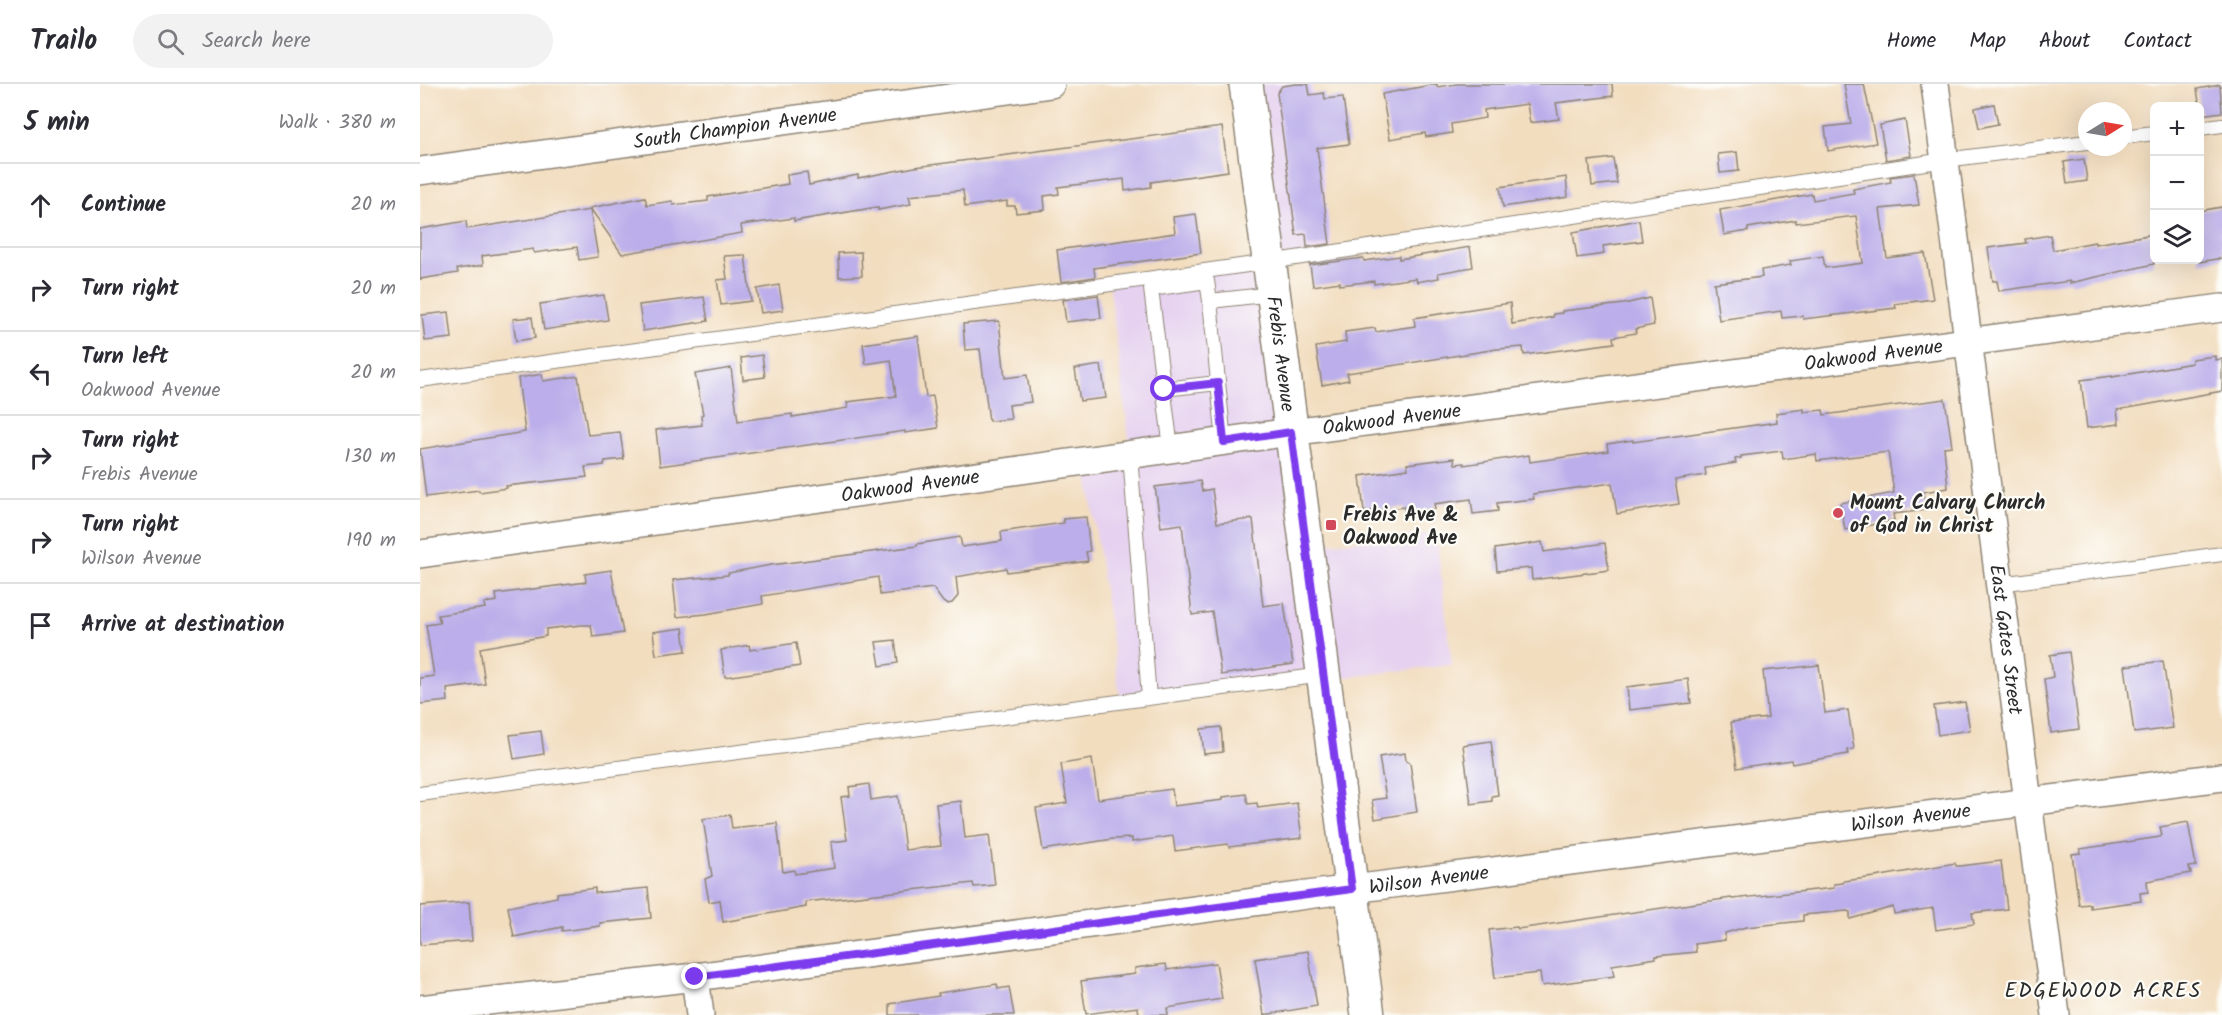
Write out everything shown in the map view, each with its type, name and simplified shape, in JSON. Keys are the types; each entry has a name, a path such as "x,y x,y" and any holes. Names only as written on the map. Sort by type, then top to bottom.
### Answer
{"main road":[{"name":"Frebis Avenue","path":"1246,84 1368,1015"}],"street":[{"name":"South Champion Avenue","path":"420,171 1051,84"},
{"name":"East Gates Street","path":"1935,84 2026,803 2056,1015"},
{"name":"Oakwood Avenue","path":"420,554 1291,432 2222,308"},
{"name":"Wilson Avenue","path":"420,1009 695,977 1352,889 2222,777"},
{"path":"695,977 700,1015"}],"lane":[{"path":"2204,127 2222,125"},
{"path":"2132,136 2150,134"},
{"path":"420,380 1269,262 1945,160 2078,143"},
{"path":"1171,449 1151,289 1207,280 1224,442"},
{"path":"1210,301 1273,294"},
{"path":"1164,389 1218,383"},
{"path":"1130,455 1149,698"},
{"path":"2000,584 2222,554"},
{"path":"420,794 1323,675"}],"shaded area":[{"path":"1243,84 1312,84 1332,249 1273,258 1311,545 1436,533 1452,665 1121,703 1085,459 1131,456 1109,281 1265,258"}],"building":[{"path":"1308,84 1310,95 1324,93 1325,99 1343,97 1349,144 1317,148 1330,244 1307,247 1306,234 1296,235 1277,93 1282,86"},
{"path":"1437,84 1437,87 1457,84 1612,84 1613,96 1556,103 1559,119 1530,123 1527,104 1484,110 1485,118 1451,124 1452,133 1426,137 1425,133 1390,139 1382,94"},
{"path":"1844,84 1864,84 1876,143 1828,151 1825,127 1851,124"},
{"path":"2220,85 2222,112 2204,115 2204,102 2199,102 2197,89"},
{"path":"1994,104 1998,124 1979,128 1975,108"},
{"path":"1905,120 1911,156 1886,160 1880,125"},
{"path":"1222,127 1228,171 1151,182 1151,187 1125,191 1124,179 1058,187 1059,194 1044,196 1045,210 1016,213 1015,206 1007,206 1007,201 965,207 963,190 909,196 911,204 878,210 878,207 794,221 794,218 741,225 742,233 622,254 590,208 645,197 647,205 672,201 673,205 708,201 708,197 788,184 787,175 807,172 809,185 858,175 858,178 915,167"},
{"path":"1737,152 1739,171 1720,173 1718,154"},
{"path":"1613,158 1617,183 1592,186 1589,161"},
{"path":"2084,159 2087,181 2067,184 2064,162"},
{"path":"1914,174 1919,205 1880,209 1887,258 1925,253 1933,299 1895,304 1896,308 1803,319 1802,316 1782,318 1781,311 1719,320 1714,283 1762,277 1761,270 1791,265 1790,261 1823,256 1825,268 1863,263 1856,216 1796,223 1796,220 1748,228 1748,231 1724,235 1720,210 1812,194 1813,200 1854,193 1853,189 1891,182 1890,177"},
{"path":"1566,177 1568,197 1503,207 1500,187"},
{"path":"2222,207 2222,258 2204,261 2204,210"},
{"path":"590,210 598,257 579,260 577,247 534,253 533,249 482,256 483,265 457,269 458,273 420,279 420,229 466,221 467,229"},
{"path":"1196,214 1201,253 1094,268 1095,277 1061,282 1057,250 1175,233 1173,217"},
{"path":"1639,220 1642,241 1603,246 1604,254 1577,258 1573,232"},
{"path":"2050,235 2053,250 2095,242 2095,244 2150,235 2150,264 2154,264 2070,283 2070,281 1999,291 1997,281 1993,281 1988,248 2026,243 2025,239"},
{"path":"1470,247 1473,267 1438,273 1439,278 1417,282 1416,278 1374,284 1374,281 1340,285 1340,282 1313,286 1310,265 1363,258 1364,261 1399,256 1399,259"},
{"path":"861,252 862,276 839,277 838,253"},
{"path":"745,255 751,301 721,305 717,280 727,279 724,256"},
{"path":"779,285 783,310 761,313 757,289"},
{"path":"604,295 608,320 544,330 540,304"},
{"path":"1098,295 1101,318 1066,322 1063,300"},
{"path":"704,297 708,321 643,331 639,305"},
{"path":"1650,298 1654,325 1635,329 1636,333 1613,337 1614,343 1524,355 1523,347 1497,349 1347,373 1349,380 1322,385 1316,347 1346,342 1345,332 1375,328 1376,332 1415,326 1414,318 1510,303 1512,324 1553,317 1553,314 1562,313 1562,311 1624,304"},
{"path":"449,312 452,338 425,341 422,315"},
{"path":"532,317 535,338 516,341 513,319"},
{"path":"999,321 1005,378 1027,375 1031,402 1009,405 1011,419 989,421 980,349 965,350 963,324"},
{"path":"918,336 926,397 933,396 938,428 660,466 656,430 702,425 701,415 703,414 695,374 731,368 738,421 792,414 792,417 848,408 847,402 896,396 891,360 866,364 863,344"},
{"path":"762,355 765,377 743,380 741,358"},
{"path":"2215,356 2215,360 2222,359 2222,391 2117,410 2119,424 2087,428 2081,380 2192,363 2192,359"},
{"path":"1101,365 1106,398 1080,401 1075,369"},
{"path":"542,374 543,381 578,376 588,435 620,432 624,459 605,461 604,465 585,467 587,477 426,497 420,449 525,432 518,378"},
{"path":"1945,399 1952,446 1944,447 1948,488 1923,492 1926,510 1893,514 1894,520 1867,526 1845,530 1840,503 1894,493 1888,452 1817,461 1816,454 1783,459 1782,451 1741,456 1735,459 1736,463 1705,468 1706,475 1675,480 1679,504 1617,514 1612,483 1533,494 1534,499 1497,503 1498,511 1473,514 1471,499 1434,504 1435,509 1405,513 1404,507 1364,512 1360,476 1408,469 1407,464 1454,458 1455,464 1464,463 1464,465 1529,455 1530,462 1608,451 1607,444 1777,422 1776,413 1804,409 1804,412 1823,410 1824,415"},
{"path":"1200,481 1202,491 1212,489 1217,523 1253,519 1263,606 1284,603 1293,664 1221,675 1212,612 1192,615 1182,524 1161,527 1155,487"},
{"path":"1086,517 1090,551 1086,552 1088,561 1007,572 1006,568 956,577 958,596 952,603 943,602 933,588 880,595 878,577 762,596 763,604 677,617 673,580 728,575 728,573 771,565 917,546 917,544 960,537 962,547 1002,541 1001,532 1064,523 1063,519"},
{"path":"1542,542 1544,552 1605,543 1609,570 1532,580 1531,568 1497,571 1495,549"},
{"path":"611,570 623,633 593,637 591,625 581,625 546,629 546,636 480,648 485,684 447,689 448,701 420,704 420,678 434,676 426,625 440,623 438,615 485,608 484,603 497,601 496,594 586,582 585,574"},
{"path":"683,628 686,651 656,655 653,632"},
{"path":"895,640 898,663 880,666 876,642"},
{"path":"796,643 800,666 725,677 721,650 749,645 750,650"},
{"path":"2069,652 2079,729 2051,733 2044,679 2053,677 2050,655"},
{"path":"2163,661 2173,728 2134,733 2125,666"},
{"path":"1819,665 1825,713 1848,710 1854,749 1847,750 1848,754 1792,764 1791,760 1737,768 1731,722 1768,718 1763,671"},
{"path":"1688,679 1691,703 1629,710 1627,687"},
{"path":"1965,702 1970,730 1938,735 1934,706"},
{"path":"1221,727 1223,752 1204,754 1201,729"},
{"path":"541,731 544,754 514,759 510,735"},
{"path":"1491,741 1498,795 1492,796 1492,801 1471,804 1463,745"},
{"path":"1405,753 1406,761 1410,763 1417,812 1375,819 1372,800 1386,798 1379,757"},
{"path":"1092,759 1098,799 1172,789 1174,806 1223,800 1223,797 1246,794 1248,804 1257,803 1258,808 1297,803 1302,838 1175,851 1173,836 1132,842 1132,838 1113,839 1043,850 1036,808 1067,803 1061,764"},
{"path":"869,784 871,800 898,796 905,850 941,846 936,804 961,801 965,838 989,835 995,885 974,887 973,883 806,902 806,907 723,922 720,900 709,902 705,879 712,876 703,819 730,815 732,828 777,823 783,872 794,870 795,874 834,868 831,842 847,840 841,797 850,796 849,787"},
{"path":"2188,822 2196,866 2189,867 2191,873 2147,881 2148,892 2140,893 2141,901 2090,908 2090,904 2079,905 2072,854 2081,853 2080,849 2160,837 2162,835 2160,827"},
{"path":"2001,861 2007,909 1972,913 1974,924 1936,930 1933,908 1894,914 1893,907 1850,919 1850,912 1847,911 1803,915 1803,921 1746,927 1725,933 1725,940 1695,944 1696,952 1656,956 1656,958 1612,965 1614,976 1542,986 1540,973 1495,978 1489,930 1517,927 1518,929 1731,898 1834,888 1834,884 1844,881 1955,863 1956,866 1960,866"},
{"path":"595,888 595,893 648,888 651,918 600,923 600,926 562,931 562,927 514,937 508,907 557,897 557,893"},
{"path":"469,902 472,941 420,945 420,906"},
{"path":"1308,951 1317,1006 1264,1015 1255,959"},
{"path":"1216,963 1222,999 1167,1008 1168,1015 1139,1015 1138,1007 1086,1014 1081,981 1135,974 1135,968 1166,964 1167,970"},
{"path":"997,984 998,989 1009,987 1014,1015 890,1015 890,1004 939,996 938,993"}],"place":[{"name":"Mount Calvary Church of God in Christ","path":"1838,513"},
{"name":"Frebis Ave & Oakwood Ave","path":"1331,525"}],"district":[{"name":"EDGEWOOD ACRES","path":"2103,990"}],"route":[{"path":"695,977 1352,889 1291,432 1224,442 1218,383 1164,389"}]}
